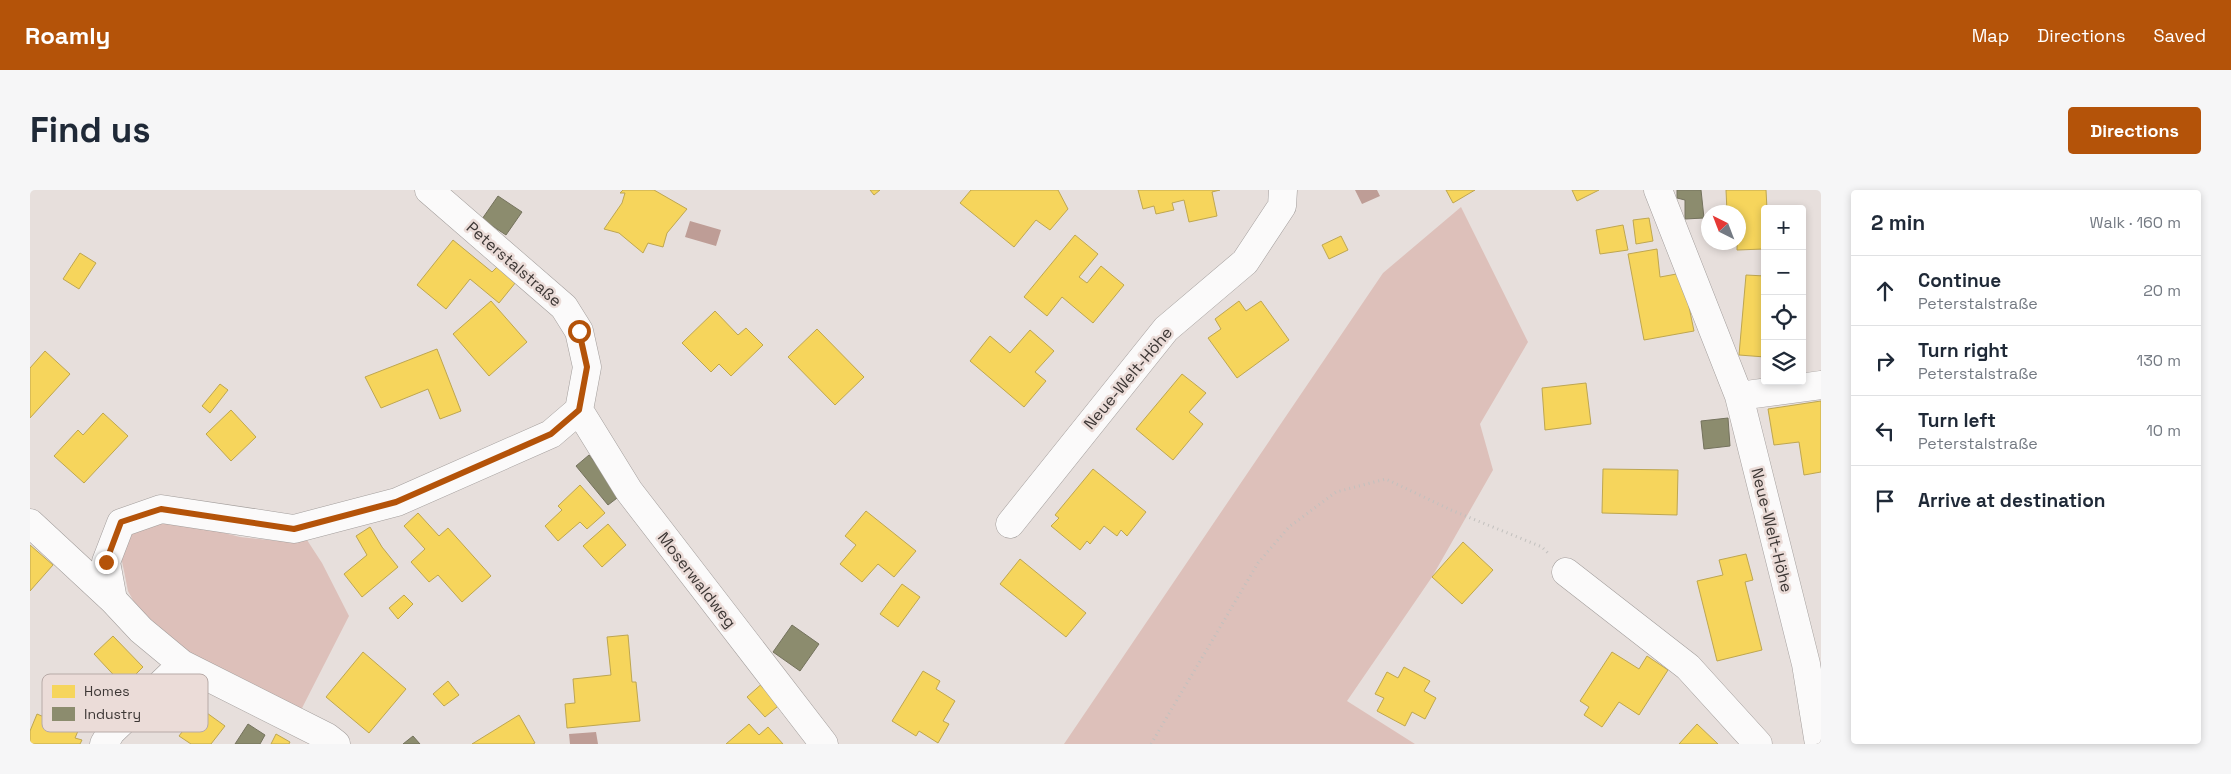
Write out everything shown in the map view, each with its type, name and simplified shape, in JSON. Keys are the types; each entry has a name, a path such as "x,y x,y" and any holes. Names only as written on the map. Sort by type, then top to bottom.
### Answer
{"street":[{"name":"Peterstalstraße","path":"429,190 564,307 579,331 587,367 579,410"},
{"name":"Neue-Welt-Höhe","path":"1010,524 1166,329 1245,262 1282,206 1282,190"},
{"name":"Neue-Welt-Höhe","path":"1658,190 1739,396 1814,662 1819,744"},
{"path":"1739,396 1821,385"},
{"path":"113,600 106,562 121,522 161,509 294,529 396,502 551,434 579,410"},
{"name":"Moserwaldweg","path":"579,410 629,491 824,744"},
{"path":"30,523 113,600 141,630 182,664 202,674"},
{"path":"1566,572 1688,667 1758,744"},
{"path":"172,674 182,664"},
{"path":"208,677 327,737 336,744"},
{"path":"104,744 112,732"}],"path":[{"path":"1151,744 1258,563 1289,527 1336,492 1386,479 1451,510 1542,547 1566,572"}],"shaded area":[{"path":"1355,190 1377,190 1380,196 1362,204"},
{"path":"1461,207 1528,342 1480,424 1493,470 1432,577 1347,701 1415,744 1064,744 1383,273"},
{"path":"690,221 721,230 716,246 685,237"},
{"path":"154,521 197,526 240,537 279,541 307,540 322,563 349,616 301,710 178,650 144,621 128,591 121,556 134,530"},
{"path":"596,732 598,744 570,744 569,734"}],"building: Homes":[{"path":"623,190 654,190 687,209 667,233 663,247 648,243 643,253 619,233 604,229 622,203 625,193 620,193"},
{"path":"870,190 880,190 874,195"},
{"path":"971,190 1058,190 1068,209 1050,230 1036,220 1014,247 960,203"},
{"path":"1138,190 1220,190 1212,192 1217,216 1189,222 1184,200 1172,203 1174,210 1156,214 1154,206 1143,209"},
{"path":"1446,190 1475,190 1453,203"},
{"path":"1572,190 1599,190 1577,201"},
{"path":"1726,190 1766,190 1767,205 1761,205 1761,249 1746,250 1746,205 1727,205"},
{"path":"1649,218 1653,241 1636,244 1633,220"},
{"path":"1623,225 1628,250 1600,254 1596,230"},
{"path":"1075,235 1098,254 1079,277 1087,283 1101,266 1124,285 1093,323 1062,297 1047,316 1024,297"},
{"path":"1341,236 1348,250 1329,259 1322,245"},
{"path":"453,240 492,272 497,267 516,282 499,303 470,279 446,309 417,285"},
{"path":"1657,249 1660,277 1682,273 1694,331 1644,340 1628,254"},
{"path":"80,253 96,263 79,289 63,279"},
{"path":"1746,275 1761,276 1761,357 1739,355"},
{"path":"491,301 527,342 489,376 453,334"},
{"path":"1239,301 1246,311 1261,301 1289,340 1237,378 1208,338 1221,329 1215,319"},
{"path":"715,311 738,335 746,328 763,345 731,376 719,364 711,372 682,343"},
{"path":"817,329 864,377 835,405 788,357"},
{"path":"1030,330 1054,351 1035,372 1046,381 1024,407 970,361 990,336 1010,353"},
{"path":"437,349 461,411 440,419 428,389 381,408 365,377"},
{"path":"45,351 70,374 30,418 30,368"},
{"path":"1182,374 1206,393 1189,412 1203,424 1173,460 1136,429"},
{"path":"1586,383 1591,424 1545,430 1542,388"},
{"path":"220,384 228,390 210,413 202,406"},
{"path":"1821,401 1821,472 1804,475 1799,442 1774,445 1768,409"},
{"path":"231,410 256,437 231,461 206,434"},
{"path":"103,413 128,436 84,483 54,456 78,430 83,435"},
{"path":"1093,469 1146,512 1127,536 1121,530 1117,536 1104,526 1090,544 1087,541 1080,550 1051,526 1059,518 1055,515"},
{"path":"1603,469 1678,470 1677,515 1602,513"},
{"path":"580,485 605,513 587,529 580,522 558,541 545,526 562,510 558,506"},
{"path":"866,511 916,551 894,577 878,564 862,582 840,564 856,545 845,536"},
{"path":"418,513 439,536 448,528 491,576 462,602 438,575 429,582 411,562 425,549 404,526"},
{"path":"608,524 626,545 602,567 583,546"},
{"path":"370,527 382,547 398,567 362,597 344,574 367,555 356,536"},
{"path":"1463,542 1493,570 1462,604 1432,577"},
{"path":"30,545 53,565 30,591"},
{"path":"1746,554 1753,580 1745,582 1762,650 1717,661 1697,581 1723,575 1719,560"},
{"path":"1020,559 1086,613 1066,637 1000,584"},
{"path":"902,584 920,597 898,627 880,614"},
{"path":"404,595 413,604 398,619 389,608"},
{"path":"628,635 632,682 636,682 640,721 567,728 565,704 575,703 573,679 611,675 607,637"},
{"path":"113,636 143,667 136,674 113,674 94,654"},
{"path":"363,652 406,689 369,733 326,697"},
{"path":"1612,652 1639,669 1647,656 1668,670 1639,715 1619,702 1602,727 1584,715 1589,707 1580,701"},
{"path":"1404,667 1430,681 1424,691 1436,698 1425,719 1412,712 1405,726 1377,711 1384,698 1375,694 1387,672 1398,678"},
{"path":"923,671 940,681 936,689 955,701 943,721 949,724 938,743 919,731 916,736 892,721"},
{"path":"448,681 459,695 444,706 433,694"},
{"path":"765,681 783,702 765,717 747,697"},
{"path":"37,714 42,716 42,732 78,732 75,738 82,740 80,744 30,744 30,731"},
{"path":"208,714 225,726 211,744 191,744 179,736 182,732 208,732"},
{"path":"519,715 535,743 472,744"},
{"path":"749,724 759,735 768,727 783,744 726,744"},
{"path":"1697,724 1718,744 1679,744"},
{"path":"276,734 290,742 289,744 271,744"}],"building: Industry":[{"path":"1677,190 1701,190 1703,205 1701,205 1701,218 1685,219 1685,200 1677,198"},
{"path":"498,196 522,212 506,235 482,219"},
{"path":"1728,418 1730,446 1704,449 1701,421"},
{"path":"589,455 621,495 608,505 576,466"},
{"path":"792,625 819,644 800,671 773,652"},
{"path":"248,724 265,735 260,744 235,744"},
{"path":"413,736 420,744 403,744"}],"route":[{"path":"106,562 121,522 161,509 294,529 396,502 551,434 579,410 587,367 579,331"}]}
